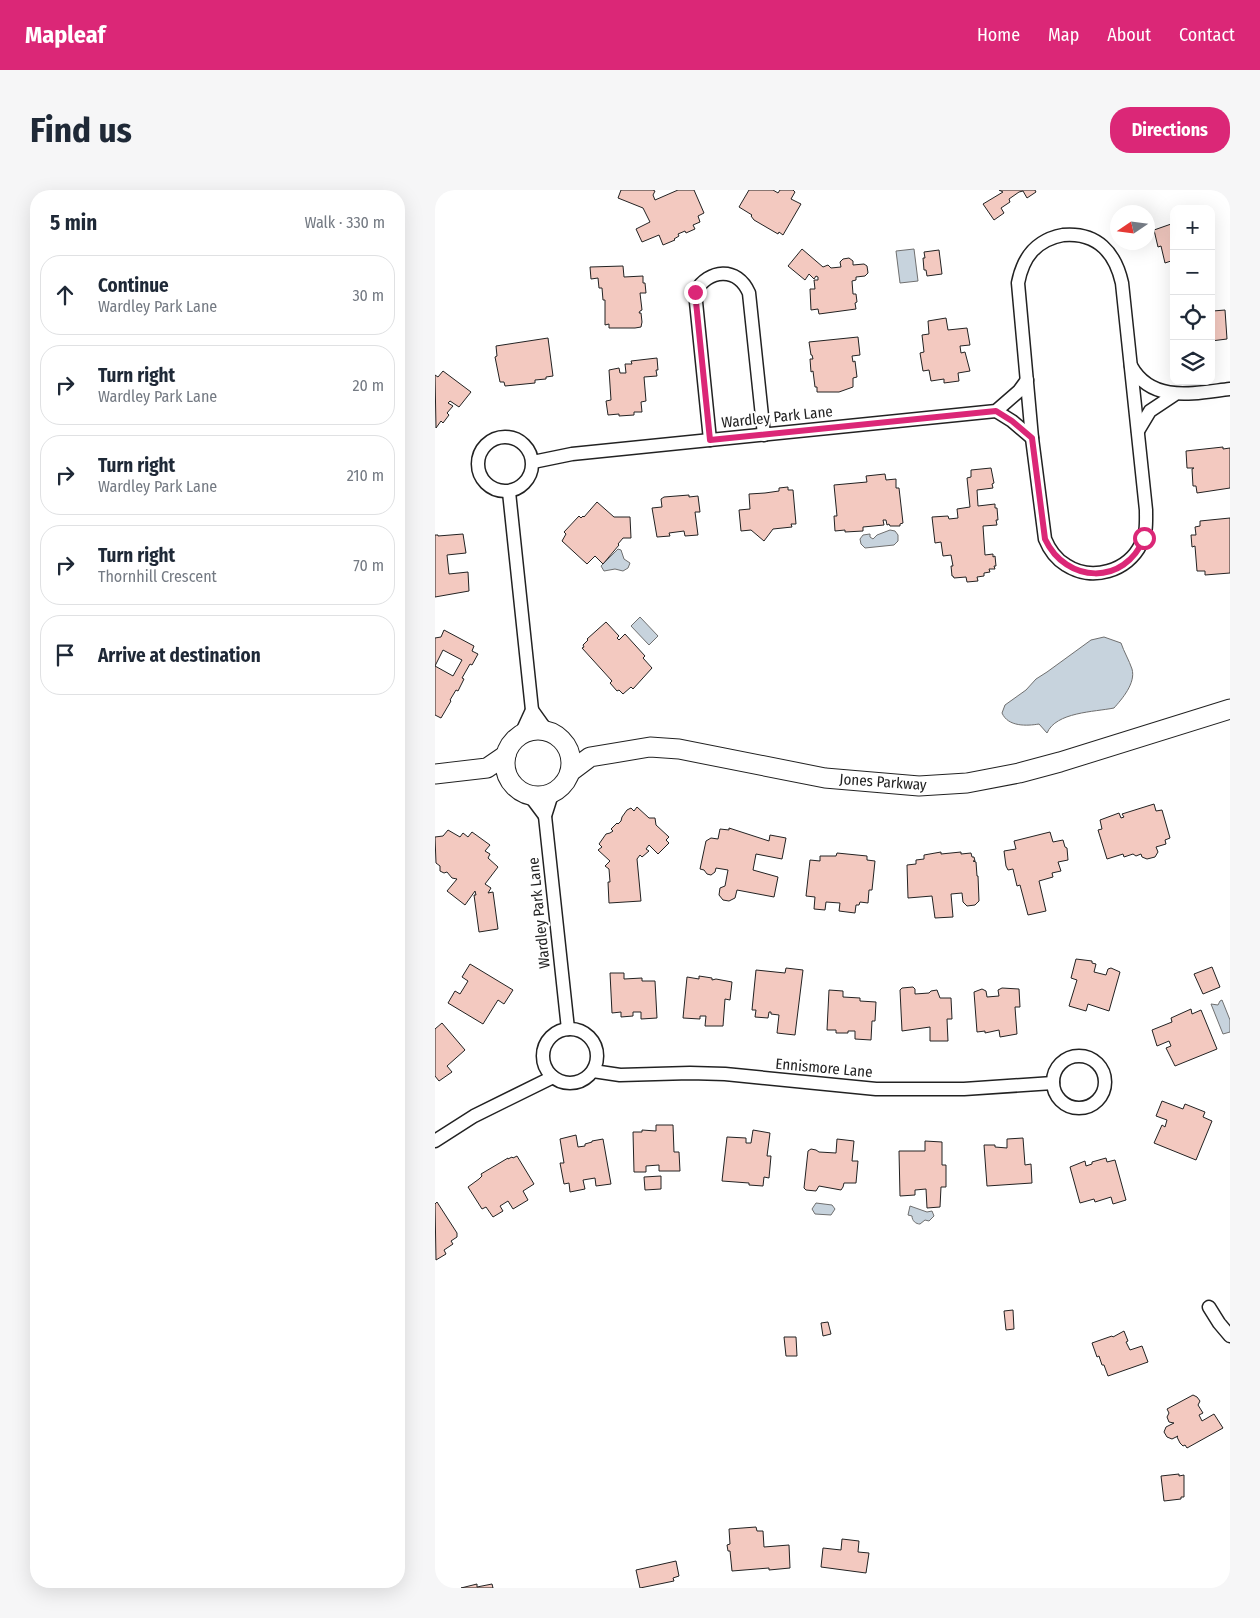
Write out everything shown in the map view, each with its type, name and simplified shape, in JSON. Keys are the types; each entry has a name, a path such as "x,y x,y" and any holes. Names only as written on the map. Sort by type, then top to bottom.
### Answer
{"street":[{"path":"1063,235 1077,235 1091,239 1102,245 1116,262 1122,283 1131,366 1146,510 1144,538 1132,558 1119,568 1097,573 1081,572 1066,566 1049,547 1045,539 1032,438 1018,295 1020,275 1024,261 1044,241 1063,235"},
{"path":"710,440 695,292 700,284 717,274 727,274 745,282 749,293 763,435"},
{"path":"1131,366 1144,382 1159,390 1174,394 1230,389"},
{"path":"1027,380 1019,391 996,411 1012,421 1032,438"},
{"path":"1138,430 1150,411 1174,394"},
{"name":"Wardley Park Lane","path":"533,462 571,454 996,411"},
{"path":"500,437 509,437 525,445 530,452 533,462 529,478 516,490 509,492 498,491 489,487 483,481 477,464 484,446 491,440 500,437"},
{"path":"509,492 532,710 547,731"},
{"name":"Jones Parkway","path":"568,749 590,756 650,747 679,749 825,778 919,786 967,783 1019,773 1230,709"},
{"path":"509,780 505,770 505,755 510,745 521,734 532,710"},
{"path":"487,768 509,780 520,792 530,796 551,794 565,782 570,772 571,761 568,749 558,736 547,731 536,730 521,734"},
{"path":"435,774 487,768 505,755"},
{"path":"570,772 590,756"},
{"name":"Wardley Park Lane","path":"551,794 545,816 568,1029"},
{"path":"530,796 545,816"},
{"path":"568,1029 579,1030 587,1035 597,1050 598,1060 593,1071 582,1081 573,1084 565,1083 553,1077 545,1067 544,1049 554,1035 568,1029"},
{"path":"1078,1055 1087,1056 1095,1060 1104,1073 1106,1081 1101,1097 1088,1107 1080,1108 1071,1107 1056,1096 1053,1083 1056,1069 1061,1062 1069,1057 1078,1055"},
{"name":"Ennismore Lane","path":"593,1071 620,1076 690,1073 725,1074 876,1089 964,1089 1053,1083"},
{"path":"435,1140 474,1116 553,1077"},
{"path":"1209,1307 1230,1336"}],"shaded area":[{"path":"914,249 918,281 900,283 896,251"},
{"path":"890,530 895,531 898,535 898,541 894,545 865,548 861,544 860,539 863,535 870,534 870,537 873,539 877,535"},
{"path":"618,549 621,550 624,559 630,563 628,568 623,571 615,569 604,571 601,566"},
{"path":"640,617 658,636 649,645 631,626"},
{"path":"1104,637 1121,643 1133,674 1130,685 1114,708 1067,717 1058,721 1047,733 1039,724 1018,725 1005,718 1002,713 1005,705 1026,690 1036,679 1091,640"},
{"path":"1222,1000 1230,1020 1230,1032 1223,1034 1211,1004 1218,1005"},
{"path":"816,1203 832,1205 835,1209 831,1215 815,1214 812,1209"},
{"path":"910,1206 927,1212 932,1211 934,1216 929,1221 925,1220 920,1224 917,1223 913,1221 912,1216 908,1215"}],"building":[{"path":"621,190 653,190 655,191 653,195 655,200 678,190 694,190 704,213 698,216 700,222 693,225 695,229 678,234 679,236 675,240 663,245 659,235 642,242 636,229 650,222 643,208 618,198"},
{"path":"749,190 773,190 778,193 780,190 793,190 795,192 791,199 801,204 783,235 754,220 752,215 739,207"},
{"path":"999,190 1035,190 1036,192 1027,198 1023,191 1019,192 1001,208 1004,213 994,220 983,204 1003,192"},
{"path":"1170,224 1170,261 1165,263 1161,246 1158,247 1155,230"},
{"path":"802,249 823,267 828,265 831,268 841,267 840,262 843,259 849,258 853,261 853,265 864,264 867,266 868,273 865,276 856,277 856,280 852,281 853,294 856,294 856,309 819,314 818,309 811,310 810,289 815,289 814,280 818,280 818,277 816,276 814,279 809,274 805,280 788,266"},
{"path":"939,250 942,274 927,276 926,270 924,270 924,252"},
{"path":"623,266 624,277 643,276 646,293 640,293 642,310 639,313 641,313 641,327 609,328 609,324 605,325 605,300 603,300 602,288 599,288 598,278 591,279 590,267"},
{"path":"1225,310 1227,339 1215,340 1215,311"},
{"path":"946,318 948,330 967,328 970,345 960,346 961,353 965,352 970,371 958,373 959,381 944,383 944,379 931,381 929,370 923,371 920,353 924,352 922,335 929,334 928,321"},
{"path":"858,337 860,355 852,356 853,362 855,361 857,377 853,378 853,387 839,392 817,392 813,371 811,372 810,359 813,359 809,342"},
{"path":"548,338 553,376 535,380 535,383 505,386 504,382 500,382 495,357 497,356 496,346"},
{"path":"657,358 657,376 644,377 646,401 641,402 642,412 634,412 634,415 608,415 606,401 611,400 609,370 619,368 620,373 626,373 625,364 632,364 631,361"},
{"path":"443,371 471,392 459,407 450,401 448,403 453,406 447,413 449,415 436,428 435,375 438,377"},
{"path":"1223,447 1223,449 1230,448 1230,488 1197,493 1196,486 1193,486 1192,469 1194,468 1187,468 1186,451"},
{"path":"991,468 993,488 977,490 978,506 995,504 995,508 997,508 997,525 983,526 985,555 993,554 993,557 995,556 996,566 994,566 995,569 989,569 990,572 984,573 984,576 977,577 978,581 967,582 966,577 954,578 952,576 951,555 943,556 941,542 935,543 932,517 948,516 949,519 958,518 957,509 970,507 967,478 971,477 971,470"},
{"path":"885,474 886,480 896,479 896,488 899,488 903,523 900,526 890,526 889,524 887,525 886,520 883,520 884,525 863,527 863,531 835,531 834,516 837,516 834,485 867,482 866,476"},
{"path":"788,487 788,490 793,490 796,524 791,524 792,527 773,529 764,541 751,530 741,531 739,510 750,509 749,494 779,491 779,488"},
{"path":"689,495 689,497 698,496 700,512 695,512 698,535 685,536 684,531 669,533 670,536 657,537 652,508 662,507 661,499 664,497"},
{"path":"597,502 614,517 630,517 631,538 623,538 603,564 595,556 587,564 562,541 566,534 564,532 579,516 581,518 584,517"},
{"path":"1230,518 1230,573 1205,575 1205,571 1197,571 1195,546 1192,547 1191,535 1196,535 1195,527 1200,526 1200,521"},
{"path":"463,534 466,553 447,555 449,574 468,572 469,591 435,597 435,535"},
{"path":"606,622 619,636 617,638 619,640 625,634 645,656 643,658 652,668 633,689 631,687 623,694 619,690 617,691 610,683 612,681 582,648 587,639"},
{"path":"444,630 474,646 472,651 478,654 472,665 470,664 462,678 464,679 458,691 456,690 441,718 435,715 435,638 441,637","holes":["443,650 462,660 453,676 435,666"]},
{"path":"1154,804 1156,811 1162,810 1170,838 1165,840 1166,844 1156,847 1158,852 1155,857 1147,859 1142,857 1141,854 1136,856 1133,854 1124,857 1123,854 1107,859 1098,830 1102,829 1100,820 1119,813 1121,818 1124,817 1122,814"},
{"path":"637,807 649,818 655,818 656,825 669,837 666,840 669,843 658,854 649,845 646,849 649,851 642,857 640,855 637,859 641,901 609,903 609,869 605,866 610,861 598,850 602,847 599,844 606,834 613,831 611,829 621,821 627,810 631,808 634,811"},
{"path":"729,828 769,841 770,835 786,838 782,859 756,854 753,870 778,877 774,897 737,890 735,898 729,901 723,900 719,895 720,888 725,886 728,870 716,868 715,872 711,875 700,869 706,841 711,838 718,839 720,829 729,830"},
{"path":"448,830 460,837 463,833 468,837 472,832 490,845 485,851 490,854 488,858 498,867 485,884 491,888 488,893 493,892 498,929 479,932 475,891 465,905 447,891 457,879 452,878 447,872 440,871 440,866 436,863 435,837 443,836"},
{"path":"1050,832 1053,842 1063,840 1067,848 1068,860 1058,862 1061,871 1052,873 1053,877 1039,881 1046,911 1028,915 1020,885 1017,886 1013,869 1008,870 1006,866 1004,851 1016,849 1014,841"},
{"path":"941,852 941,854 971,853 975,861 973,861 976,862 979,901 975,905 967,906 963,902 962,893 951,894 953,917 935,918 932,896 908,898 907,865 916,864 916,860 924,859 924,855"},
{"path":"837,853 867,856 867,860 875,861 872,890 869,890 868,903 860,902 859,905 856,905 855,913 839,911 840,903 826,902 825,910 814,909 815,897 806,896 810,860 820,861 820,856 836,856"},
{"path":"1076,959 1092,961 1092,963 1096,964 1094,972 1106,975 1108,969 1111,968 1120,972 1109,1011 1088,1004 1086,1011 1069,1006 1077,980 1071,978"},
{"path":"470,964 513,990 504,1004 498,1000 483,1024 448,1003 455,991 460,994 468,981 462,977"},
{"path":"1212,967 1220,987 1203,994 1194,974"},
{"path":"786,968 803,970 795,1035 777,1033 779,1015 769,1012 768,1018 755,1017 756,1010 752,1010 756,970 785,973"},
{"path":"610,973 624,973 624,979 642,978 642,981 655,981 657,1018 641,1019 641,1012 633,1012 633,1016 621,1017 621,1012 612,1013"},
{"path":"699,976 712,978 712,980 732,982 730,1000 725,999 723,1026 705,1026 706,1016 700,1016 700,1019 683,1018 687,977 699,979"},
{"path":"913,987 915,994 929,993 937,990 940,998 951,998 952,1019 947,1019 948,1041 930,1041 930,1027 902,1031 900,990"},
{"path":"1002,988 1019,989 1020,1007 1015,1007 1017,1034 1000,1037 999,1030 985,1033 985,1031 977,1032 974,992 982,989 986,991 987,997 999,996 998,990"},
{"path":"829,990 843,991 843,997 860,998 860,1001 876,1002 871,1040 855,1039 855,1031 836,1033 836,1030 827,1030"},
{"path":"1191,1009 1192,1014 1201,1010 1217,1049 1175,1066 1166,1048 1171,1046 1169,1041 1157,1046 1152,1030 1172,1022 1171,1018"},
{"path":"442,1023 465,1050 447,1066 452,1072 439,1081 435,1076 435,1029"},
{"path":"1162,1101 1183,1109 1185,1104 1205,1112 1203,1117 1212,1121 1196,1160 1154,1143 1162,1125 1165,1127 1167,1120 1156,1116"},
{"path":"656,1125 673,1125 674,1152 679,1152 680,1171 659,1171 659,1165 646,1166 646,1172 634,1172 633,1132 642,1132 642,1130 656,1131"},
{"path":"753,1130 770,1133 767,1156 771,1156 769,1178 764,1177 763,1186 722,1181 727,1137 746,1138 746,1143 751,1143"},
{"path":"576,1135 578,1147 603,1139 611,1184 596,1186 595,1178 583,1180 585,1189 570,1192 569,1183 564,1184 560,1163 564,1163 560,1139"},
{"path":"1023,1138 1025,1165 1031,1164 1032,1183 987,1186 984,1145 1007,1148 1007,1139"},
{"path":"837,1139 854,1141 852,1161 858,1161 856,1183 844,1183 841,1190 819,1186 816,1191 806,1190 804,1188 808,1151 811,1149 819,1152 836,1153"},
{"path":"925,1141 942,1142 942,1165 946,1165 946,1187 941,1187 940,1207 927,1208 926,1189 915,1190 915,1195 900,1196 899,1151 925,1151"},
{"path":"517,1156 534,1184 523,1191 528,1200 513,1209 508,1201 500,1206 503,1211 493,1217 486,1207 482,1209 468,1187 482,1176 481,1174 508,1158"},
{"path":"1106,1158 1107,1162 1115,1160 1126,1200 1113,1204 1111,1197 1095,1202 1094,1199 1080,1203 1070,1167 1085,1161 1086,1166"},
{"path":"661,1176 661,1189 645,1190 644,1177"},
{"path":"437,1202 457,1233 457,1237 451,1241 453,1244 444,1250 446,1254 436,1260 435,1204"},
{"path":"1013,1310 1014,1329 1006,1330 1004,1311"},
{"path":"828,1322 831,1334 823,1336 821,1323"},
{"path":"1124,1331 1130,1350 1142,1346 1148,1362 1108,1376 1099,1356 1097,1357 1092,1343 1113,1337"},
{"path":"784,1337 796,1337 797,1356 786,1356"},
{"path":"1193,1395 1200,1401 1198,1405 1203,1413 1199,1415 1202,1421 1214,1414 1223,1428 1187,1448 1180,1443 1178,1436 1172,1439 1167,1437 1164,1432 1166,1427 1174,1423 1169,1422 1167,1409"},
{"path":"1179,1474 1179,1476 1184,1475 1184,1497 1164,1501 1161,1476"},
{"path":"756,1527 757,1531 763,1531 764,1547 789,1545 790,1568 732,1571 730,1551 728,1551 727,1545 730,1544 729,1529"},
{"path":"842,1539 859,1541 858,1552 869,1553 866,1573 821,1567 823,1548 841,1550"},
{"path":"676,1561 679,1576 673,1578 674,1581 640,1588 636,1570"},
{"path":"477,1584 477,1587 492,1584 493,1588 461,1588"}],"route":[{"path":"695,292 710,440 996,411 1012,421 1032,438 1045,539 1059,560 1066,566 1081,572 1104,572 1119,568 1125,564 1132,558 1144,538"}]}
